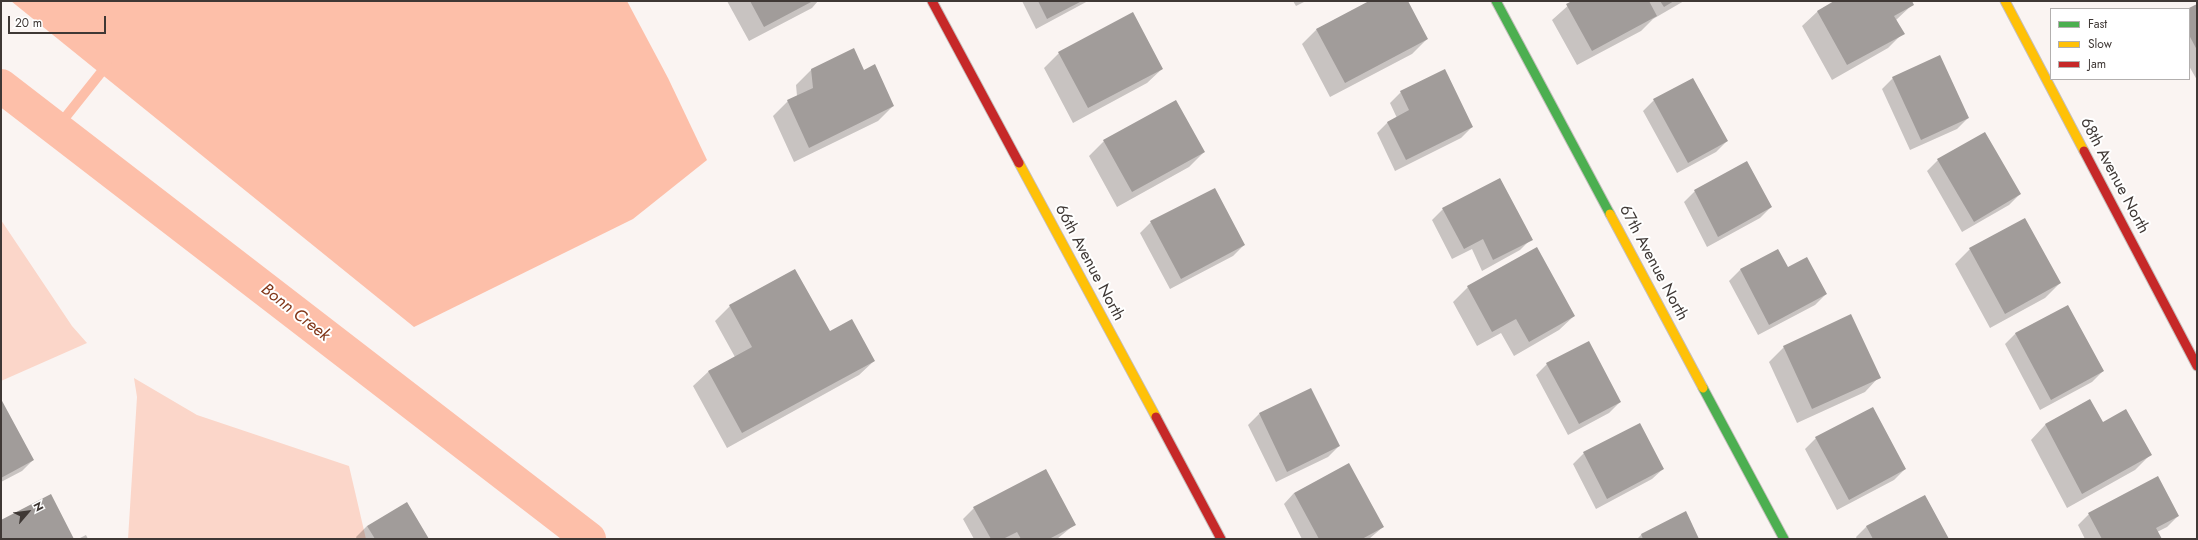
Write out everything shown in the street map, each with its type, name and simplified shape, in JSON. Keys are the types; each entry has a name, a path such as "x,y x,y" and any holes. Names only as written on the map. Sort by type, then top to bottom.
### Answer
{"street":[{"name":"66th Avenue North","path":"932,1 1220,539"},
{"name":"67th Avenue North","path":"1496,1 1784,539"},
{"name":"68th Avenue North","path":"2005,1 2197,366"}],"shaded area":[{"path":"11,1 627,1 668,78 707,160 633,219 414,327"},
{"path":"1,220 72,326 87,343 1,381"},
{"path":"134,378 197,415 349,466 366,539 128,539 137,397"}],"building":[{"path":"750,1 813,1 764,27"},
{"path":"1038,1 1082,1 1047,19"},
{"path":"1369,1 1408,1 1428,39 1345,83 1316,29"},
{"path":"1572,1 1649,1 1657,16 1592,51 1566,4"},
{"path":"1660,1 1674,1 1664,7"},
{"path":"1834,1 1912,1 1914,5 1894,16 1905,34 1847,65 1817,11"},
{"path":"2197,4 2197,50 2190,37 2189,8"},
{"path":"1133,12 1163,69 1088,108 1058,52"},
{"path":"854,48 864,70 875,64 894,106 809,148 787,100 813,88 811,69"},
{"path":"1940,55 1969,118 1921,140 1892,77"},
{"path":"1445,69 1473,127 1406,160 1387,122 1409,110 1400,91"},
{"path":"1693,78 1728,141 1688,163 1653,99"},
{"path":"1176,100 1205,152 1132,192 1103,140"},
{"path":"1985,132 2021,194 1974,222 1937,159"},
{"path":"1747,161 1772,207 1718,237 1694,190"},
{"path":"1500,178 1533,240 1493,260 1483,239 1464,249 1442,208"},
{"path":"1215,188 1245,245 1181,279 1150,221"},
{"path":"2025,218 2061,283 2005,314 1969,248"},
{"path":"1537,247 1575,316 1529,342 1516,319 1492,332 1467,286"},
{"path":"1778,249 1788,267 1807,257 1827,294 1769,325 1740,269"},
{"path":"795,269 830,331 852,319 875,361 742,433 708,371 752,347 729,305"},
{"path":"2068,305 2104,371 2051,400 2015,333"},
{"path":"1851,314 1881,378 1812,409 1783,346"},
{"path":"1589,341 1621,402 1579,424 1546,363"},
{"path":"1311,388 1340,446 1287,472 1259,413"},
{"path":"1,399 34,460 1,478"},
{"path":"2090,399 2103,422 2126,409 2152,455 2082,494 2045,424"},
{"path":"1873,407 1906,469 1849,500 1815,437"},
{"path":"1640,423 1664,469 1607,499 1583,452"},
{"path":"1349,463 1384,527 1362,539 1319,539 1294,493"},
{"path":"1046,469 1076,525 1049,539 1021,539 1017,532 1003,539 991,539 973,507"},
{"path":"2158,476 2179,516 2156,528 2162,539 2102,539 2088,513"},
{"path":"51,494 74,539 1,539 1,520"},
{"path":"1925,495 1949,539 1873,539 1866,526"},
{"path":"407,502 429,539 375,539 367,526"},
{"path":"1686,511 1699,539 1643,539 1641,534"}],"waterway":[{"path":"56,129 107,65"},
{"name":"Bonn Creek","path":"1,86 589,539"}],"traffic: fast":[{"path":"1496,1 1610,214"},
{"path":"1703,388 1784,539"}],"traffic: slow":[{"path":"2005,1 2084,151"},
{"path":"1019,163 1156,417"},
{"path":"1610,214 1703,388"}],"traffic: jam":[{"path":"932,1 1019,163"},
{"path":"2084,151 2197,366"},
{"path":"1156,417 1221,539"}]}
